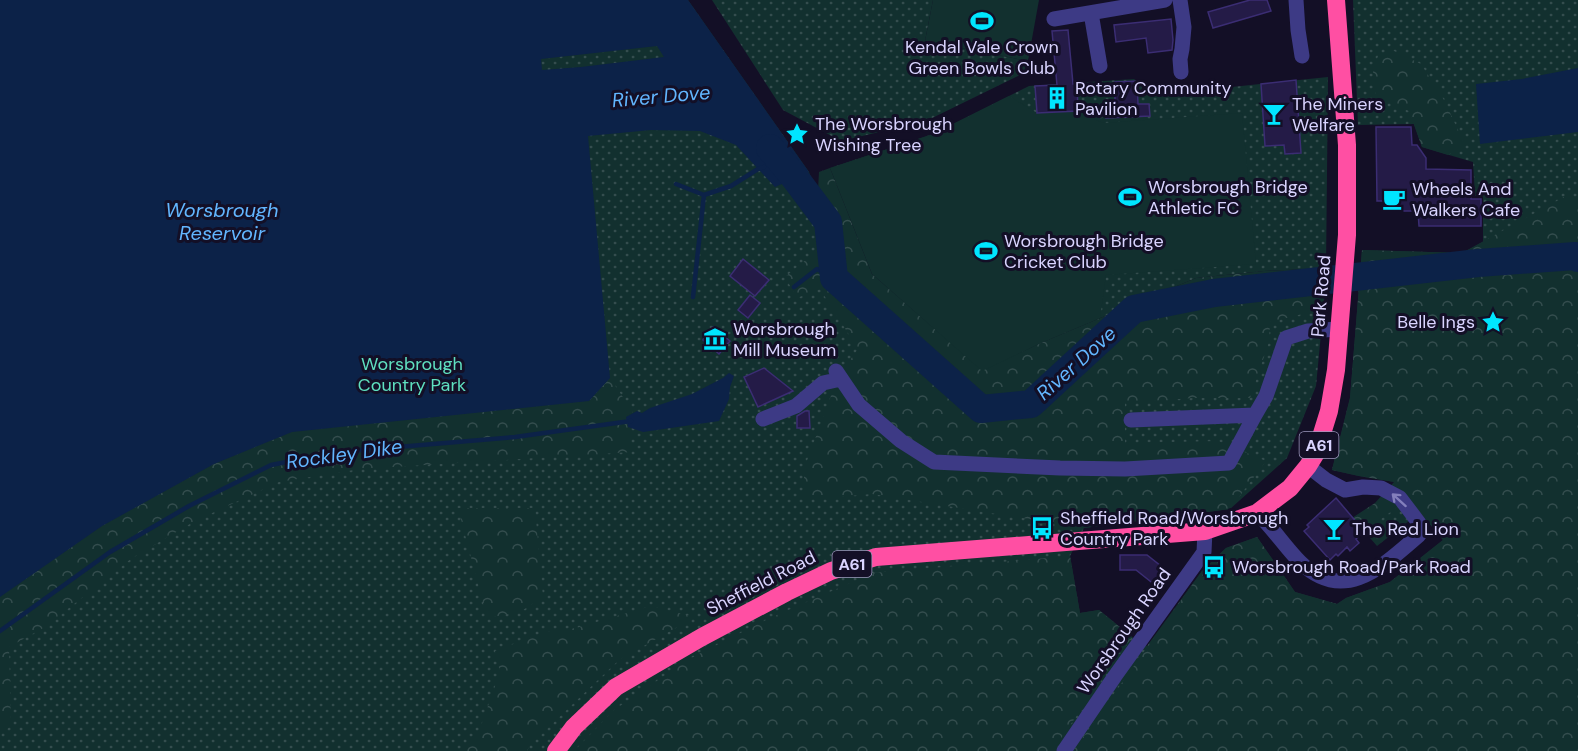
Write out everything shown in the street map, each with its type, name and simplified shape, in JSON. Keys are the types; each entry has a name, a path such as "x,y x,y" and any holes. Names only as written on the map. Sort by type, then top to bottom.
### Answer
{"highway":[{"name":"Park Road","path":"1205,531 1257,513 1290,488 1316,453 1329,411 1347,235 1347,145 1336,0"},
{"name":"Sheffield Road","path":"556,751 574,727 616,687 711,632 831,571 876,557 1205,531"}],"street":[{"path":"1054,19 1126,4 1165,0"},
{"path":"1180,0 1185,27 1179,59 1181,72"},
{"path":"1296,0 1302,56"},
{"path":"1091,13 1100,66"},
{"path":"763,419 796,406 823,383 839,375 860,405 901,441 934,462 1125,469 1230,463 1266,396 1287,338 1308,331 1339,329"},
{"path":"1131,420 1255,415"},
{"path":"1257,513 1300,562 1317,576 1334,582 1368,575 1419,535 1419,523 1400,498 1382,488 1345,489 1326,480 1308,466"},
{"name":"Worsbrough Road","path":"1064,751 1114,676 1204,552 1205,531"}],"green space":[{"name":"Worsbrough Country Park","path":"0,0 688,0 809,172 828,222 981,409 1214,293 1326,281 1316,386 1287,458 1230,509 1084,528 1070,556 1080,613 1099,610 1147,646 1202,571 1226,548 1257,537 1295,592 1337,604 1346,598 1390,582 1443,540 1395,482 1332,470 1350,398 1362,250 1462,253 1483,242 1483,197 1475,196 1473,162 1422,147 1414,124 1358,125 1353,0 1578,0 1578,751 0,751"},
{"path":"712,0 933,0 925,41 1028,61 1024,73 926,121 841,141 783,110"},
{"name":"Kendal Vale Crown Green Bowls Club","path":"933,0 1039,0 1028,61 925,41"},
{"path":"1390,49 1421,64 1444,100 1465,145 1448,155 1422,147 1409,111 1376,97 1373,71 1378,56"},
{"path":"1328,77 1326,268 1196,278 1043,342 982,371 830,168 933,134 1029,86 1134,79 1150,91 1213,89"},
{"name":"Worsbrough Bridge Cricket Club","path":"1009,96 1037,113 1078,111 1103,123 1242,113 1256,264 1106,275 1100,318 982,371 872,274 830,168 933,134"},
{"path":"830,168 872,274 982,370 1196,278 1326,268 1323,309 1270,322 1269,342 1250,398 1193,398 1125,403 1125,443 1218,441 1266,461 1230,509 1084,528 872,494 802,500 805,466 838,377 858,349 820,289 797,298 785,277 818,250 819,172"},
{"path":"1564,197 1578,200 1578,751 1073,751 1202,571 1226,548 1257,537 1295,592 1337,604 1346,598 1390,582 1443,540 1409,499 1364,531 1352,518 1375,503 1394,482 1332,470 1350,398 1362,250 1462,253"},
{"path":"610,378 633,412 626,417 632,452 360,469 279,482 195,521 132,558 45,627 9,647 11,726 0,734 0,597 102,526 214,464 292,432 589,401"},
{"path":"1397,506 1409,521 1377,546 1364,531"},
{"path":"458,508 535,508 543,597 520,612 487,618"},
{"path":"1070,556 1080,613 1099,610 1132,637 1052,751 574,751 614,710 689,659 770,618 873,573"},
{"path":"651,606 695,617 619,660 530,745 527,751 465,751 477,737 500,672 495,651 545,632 576,628"}],"water":[{"name":"Worsbrough Reservoir","path":"0,0 688,0 809,172 775,187 736,145 700,131 651,130 588,136 610,378 589,401 292,432 214,464 102,526 0,597","holes":["657,46 664,57 542,70 541,59"]},
{"path":"1578,68 1578,132 1480,144 1476,84 1522,79"},
{"path":"729,373 734,376 729,399 719,421 643,432 628,427 626,417 637,411 642,413 650,408 692,394"}],"building":[{"path":"1250,0 1267,0 1271,11 1213,28 1208,12"},
{"path":"1171,19 1172,50 1148,53 1146,38 1116,42 1114,25"},
{"path":"1068,30 1073,84 1077,84 1078,111 1037,113 1035,86 1057,85 1052,31"},
{"path":"1296,80 1301,153 1285,154 1284,145 1265,146 1261,84"},
{"path":"1137,81 1138,104 1149,104 1150,116 1106,118 1105,106 1115,106 1115,82"},
{"path":"1376,127 1411,127 1412,145 1417,145 1426,158 1426,169 1471,170 1471,199 1481,199 1481,226 1419,226 1418,211 1391,211 1391,201 1377,201"},
{"path":"743,259 769,280 755,296 730,276"},
{"path":"750,295 760,303 748,318 738,310"},
{"path":"713,327 730,341 719,354 703,340"},
{"path":"764,368 793,391 758,407 744,377"},
{"path":"809,411 810,428 797,428 797,416"},
{"name":"The Red Lion","path":"1336,498 1364,531 1356,539 1359,543 1350,551 1347,547 1330,560 1304,531 1309,527 1307,525"},
{"path":"1120,555 1147,555 1171,574 1160,589 1136,570 1120,570"}],"waterway":[{"name":"River Dove","path":"770,148 828,222 834,278 981,409 1031,404 1134,309 1214,293 1478,263 1575,256 1578,258"},
{"path":"693,297 704,195 731,186 764,167"},
{"path":"676,184 704,195"},
{"path":"794,287 817,269 834,278"},
{"name":"Rockley Dike","path":"0,631 110,552 189,506 271,465 339,452 515,437 631,421"}],"place":[{"name":"Kendal Vale Crown Green Bowls Club","path":"982,21"},
{"name":"Rotary Community Pavilion","path":"1057,98"},
{"name":"The Miners Welfare","path":"1274,114"},
{"name":"The Worsbrough Wishing Tree","path":"797,134"},
{"name":"Worsbrough Bridge Athletic FC","path":"1130,197"},
{"name":"Wheels And Walkers Cafe","path":"1394,199"},
{"name":"Worsbrough Bridge Cricket Club","path":"986,251"},
{"name":"Belle Ings","path":"1493,322"},
{"name":"Worsbrough Mill Museum","path":"715,339"},
{"name":"Sheffield Road/Worsbrough Country Park","path":"1042,528"},
{"name":"The Red Lion","path":"1334,529"},
{"name":"Worsbrough Road/Park Road","path":"1214,567"}]}
